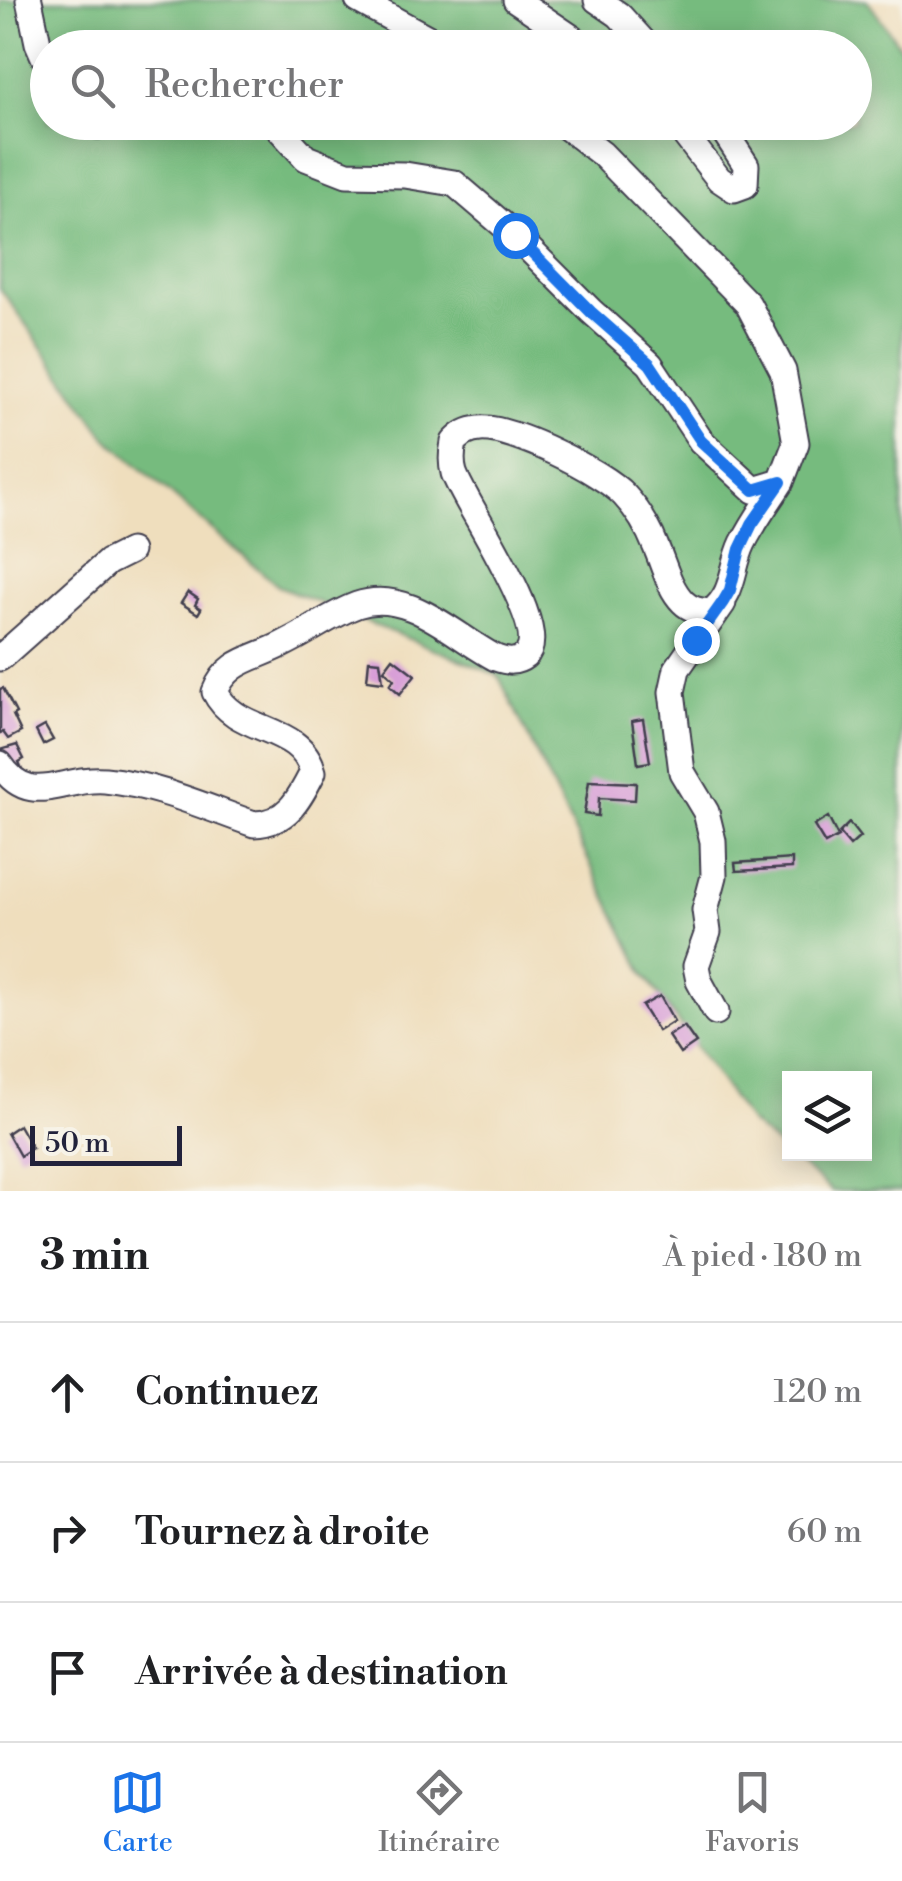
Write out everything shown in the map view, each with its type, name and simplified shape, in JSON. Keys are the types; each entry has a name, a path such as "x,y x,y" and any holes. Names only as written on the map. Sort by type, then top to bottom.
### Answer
{"street":[{"path":"29,0 35,30"},
{"path":"358,0 413,30"},
{"path":"516,0 560,30"},
{"path":"597,0 633,30"},
{"path":"290,140 306,158 347,174 405,175 454,183 515,235 591,312 650,364 701,441 754,490 781,482"},
{"path":"584,140 602,154 748,304 783,371 796,443 781,482 746,536 723,602 678,668 672,692 682,772 706,812 713,842 714,876 705,910 708,932 696,966 699,982 716,1012"},
{"path":"689,140 734,189 745,185 746,165 730,140"},
{"path":"0,764 18,785 35,790 103,780 153,788 254,824 271,823 286,814 313,772 299,745 235,717 222,706 216,692 221,676 235,663 281,646 354,606 374,600 415,610 447,626 479,650 508,663 522,659 530,649 532,632 524,606 454,473 454,442 463,433 483,428 504,432 598,472 623,493 639,514 674,591 684,604 711,612 723,602"},
{"path":"0,658 108,562 130,551"}],"green space":[{"path":"0,0 867,0 902,49 902,1191 832,1191 796,1161 872,1161 872,1071 782,1071 782,1149 749,1122 644,974 498,675 278,586 107,439 0,288"}],"building":[{"path":"188,592 198,599 198,614 181,603"},
{"path":"393,658 415,675 400,694 390,685 394,679 384,670"},
{"path":"369,660 380,661 383,682 367,680"},
{"path":"3,688 21,732 8,739 0,733"},
{"path":"643,719 650,762 638,764 632,721"},
{"path":"45,726 53,740 43,745 36,731"},
{"path":"17,745 24,759 19,762 22,769 14,772 0,750"},
{"path":"589,781 636,783 635,800 599,798 598,816 584,814"},
{"path":"828,817 838,837 825,844 814,826"},
{"path":"849,823 860,837 850,846 839,833"},
{"path":"792,859 792,868 736,871 735,863"},
{"path":"660,996 674,1021 658,1031 642,1006"},
{"path":"684,1026 696,1043 680,1054 668,1036"},
{"path":"19,1125 32,1148 20,1156 7,1133"}],"route":[{"path":"515,235 591,312 650,364 701,441 754,490 781,482 740,549 730,590 696,640"}]}
